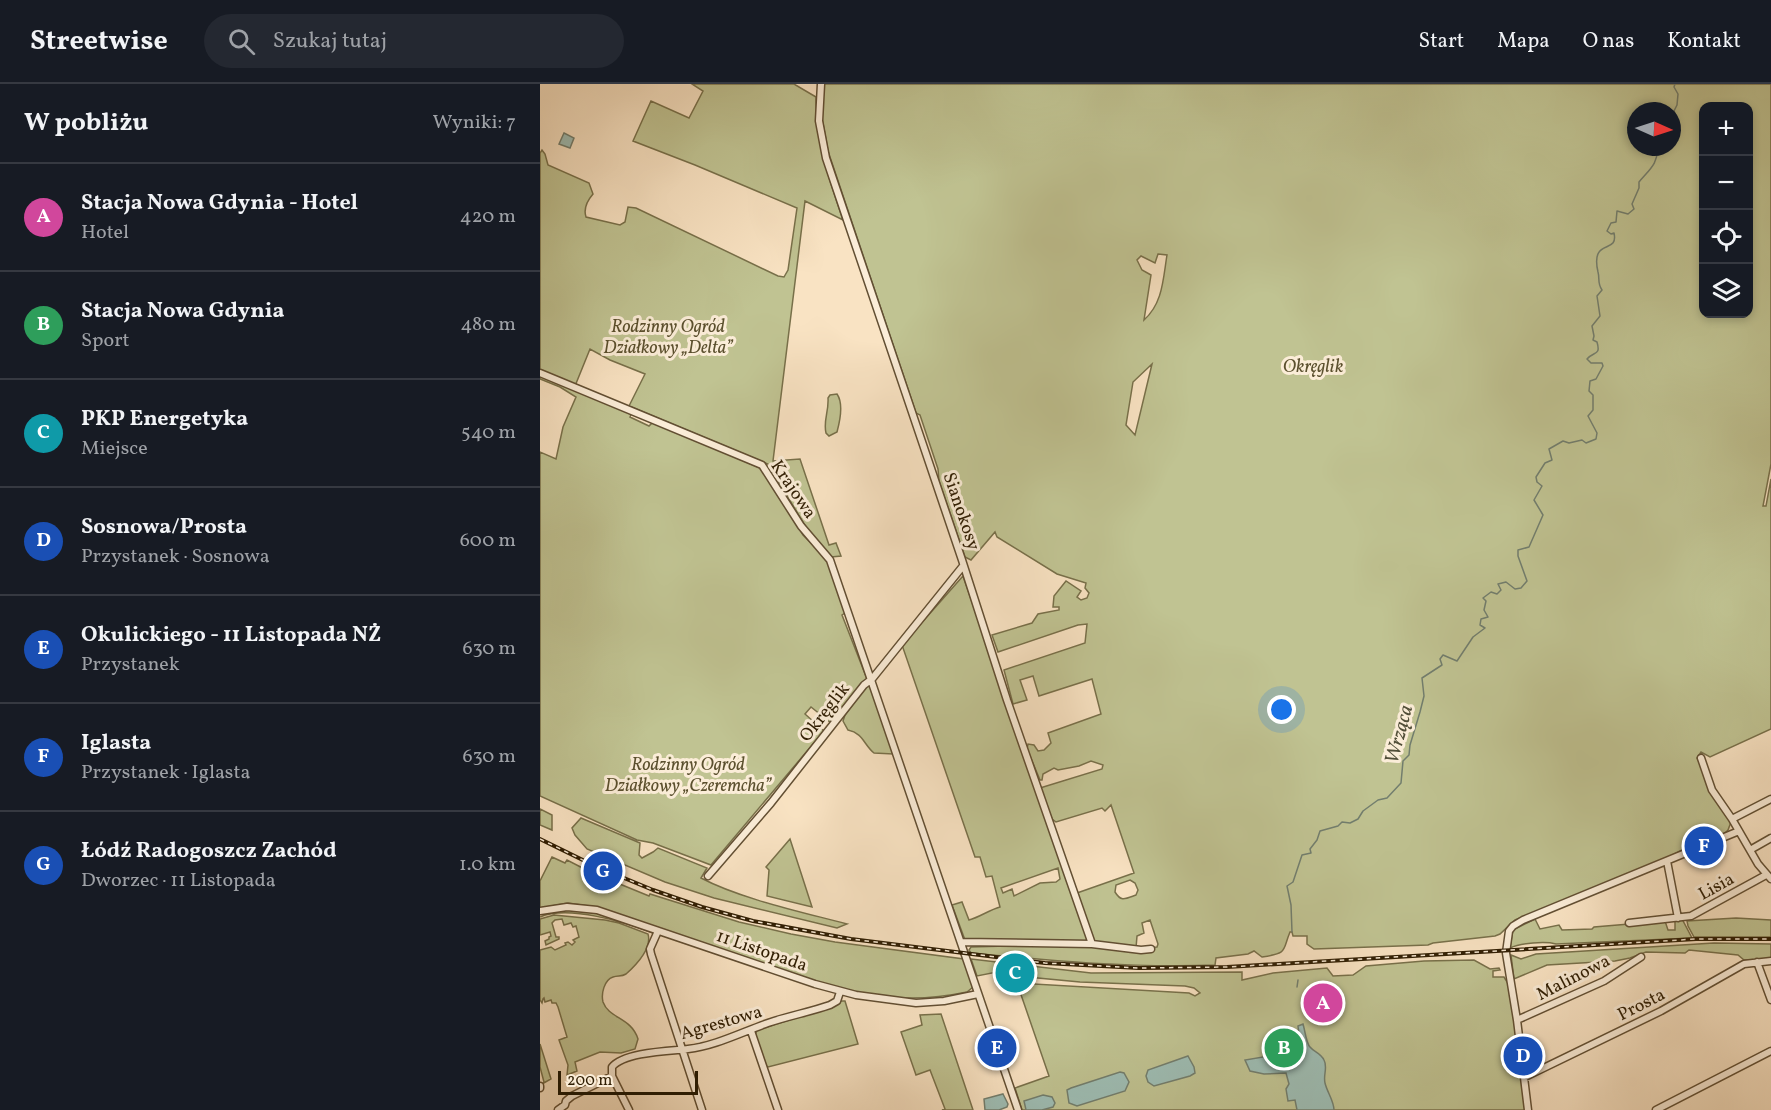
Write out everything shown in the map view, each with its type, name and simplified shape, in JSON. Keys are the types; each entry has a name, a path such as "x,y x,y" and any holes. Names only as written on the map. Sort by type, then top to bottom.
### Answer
{"street":[{"name":"Sianokosy","path":"821,84 818,116 824,149 1092,944"},
{"name":"Krajowa","path":"540,373 759,463 765,467 801,526 830,560 1018,1110"},
{"name":"Okręglik","path":"708,876 771,803 864,685 872,680 963,566"},
{"path":"1701,758 1712,790 1768,877"},
{"path":"1732,819 1771,799"},
{"path":"1528,1110 1518,1020 1506,953 1507,937 1515,924 1739,831"},
{"path":"1750,850 1771,838"},
{"name":"Lisia","path":"1667,861 1678,918"},
{"name":"Lisia","path":"1629,923 1678,918 1701,912 1768,877"},
{"name":"11 Listopada","path":"540,911 564,907 589,908 840,992 875,999 911,1003 945,1001 978,994"},
{"path":"658,931 650,949 651,954 702,1110"},
{"path":"961,942 1092,944 1141,950 1151,949"},
{"name":"Malinowa","path":"1518,1020 1604,981 1641,957"},
{"name":"Prosta","path":"1525,1077 1661,1011 1744,964 1771,961"},
{"path":"1757,962 1771,1000"},
{"name":"Agrestowa","path":"558,1110 566,1108 566,1101 572,1096 612,1076 613,1066 622,1060 693,1049 751,1031 830,1005 837,1001 840,992"},
{"path":"751,1031 778,1110"},
{"path":"1656,1110 1771,1051"},
{"path":"612,1076 629,1110"}],"green space":[{"name":"Rodzinny Ogród Działkowy „Delta”","path":"692,84 794,84 816,97 820,145 843,220 805,201 773,461 800,459 829,545 836,543 841,556 831,557 807,529 768,464 629,406 645,374 590,349 575,386 540,372 540,153 542,150 548,165 589,183 593,194 586,205 586,217 620,225 625,222 628,207 636,208 778,276 784,277 788,270 797,208 633,141 651,101 689,118 703,91"},
{"name":"Okręglik","path":"824,84 1771,84 1771,464 1763,506 1766,506 1771,479 1771,729 1710,757 1701,752 1697,758 1731,822 1728,830 1722,836 1686,848 1659,862 1515,920 1495,936 1428,945 1314,949 1307,944 1307,936 1293,936 1290,932 1285,947 1277,954 1262,957 1254,951 1248,954 1216,958 1215,965 1123,965 971,953 969,950 971,947 1007,946 965,940 952,905 962,902 969,920 1000,907 992,876 986,877 980,857 975,857 902,645 963,576 1087,935 1087,944 1094,945 1077,893 1134,873 1111,805 1105,811 1102,808 1056,822 1052,819 1040,788 1102,769 1103,765 1091,761 1058,770 1054,768 1043,774 1040,780 1027,749 1028,744 1034,745 1038,751 1044,750 1051,743 1048,733 1101,714 1092,679 1039,696 1033,676 1020,680 1027,700 1013,704 1004,670 1085,643 1087,624 998,652 992,635 1032,623 1038,614 1059,610 1059,607 1053,607 1054,596 1066,581 1081,591 1077,597 1081,600 1087,598 1089,593 1085,588 1086,583 1057,574 997,537 995,532 971,560 965,557 939,481 938,469 920,415 916,413 828,151 822,118","holes":["1158,254 1167,255 1159,298 1144,320 1151,275 1142,270 1137,260 1141,256 1155,263","1152,364 1135,435 1126,425 1133,382","1058,868 1060,879 1056,882 1040,883 1014,896 1012,889 1003,893 1001,888","1130,880 1135,883 1138,890 1136,895 1124,899 1115,892 1116,885","1150,920 1157,947 1136,948 1137,936 1144,933 1142,923"]},
{"name":"Rodzinny Ogród Działkowy „Czeremcha”","path":"540,374 632,412 630,417 649,426 653,422 765,470 803,535 827,559 845,613 842,615 867,679 831,723 811,707 805,714 824,731 711,865 653,843 637,840 540,796 540,452 556,459 563,427 576,397 540,379"},
{"path":"837,394 841,408 839,423 837,432 829,436 825,429 828,398 830,395"},
{"path":"867,685 870,685 893,754 874,753 860,736 848,730 843,721"},
{"path":"540,809 552,815 552,830 540,825"},
{"path":"581,818 640,843 639,855 642,858 658,848 707,868 701,878 717,886 772,904 847,924 837,928 714,898 665,882 587,849 572,828"},
{"path":"790,839 812,907 767,896 769,870 766,867"},
{"path":"552,857 565,863 567,860 604,879 649,896 650,894 739,922 835,942 964,959 973,987 967,992 927,998 891,997 855,992 817,982 596,907 568,903 540,908 540,881"},
{"path":"572,910 597,913 653,933 597,916 566,913 540,917 552,912"},
{"path":"554,915 619,923 648,934 649,939 642,956 634,966 626,974 610,979 605,984 602,995 606,1008 635,1032 638,1039 635,1049 621,1053 600,1052 575,1062 577,1071 567,1075 568,1065 559,1040 567,1037 558,1007 551,1000 545,1002 544,998 542,1003 540,1000 540,950 551,947 555,950 568,942 572,945 575,942 573,940 579,937 576,926 573,927 571,923 564,925 562,919 555,920 552,923 556,937 559,939 546,945 545,941 551,936 550,932 540,935 540,919"},
{"path":"1736,918 1771,920 1771,937 1694,937 1687,921"},
{"path":"1535,919 1540,929 1559,925 1562,930 1592,929 1665,921 1668,930 1675,930 1675,921 1682,919 1692,938 1540,943 1510,948 1513,930"},
{"path":"1714,943 1771,944 1771,959 1744,960 1738,955 1689,950 1685,953 1646,952 1615,961 1547,965 1514,979 1511,955 1521,959 1536,954"},
{"path":"971,959 1091,973 1242,972 1242,980 1273,973 1327,968 1333,976 1353,975 1366,966 1474,960 1490,969 1499,968 1500,970 1493,971 1493,977 1504,977 1509,985 1526,1110 1022,1110 1015,1088 1049,1076 1017,983 1189,993 1195,996 1200,993 1194,988 1185,986 1080,982 1017,976 1018,972 1014,971 1012,974 1007,970 977,976"},
{"path":"839,1001 845,1001 858,1044 768,1067 765,1065 755,1035 757,1030 835,1006"},
{"path":"941,1014 973,1110 942,1110 945,1109 930,1070 916,1075 901,1032 922,1025 920,1015"},
{"path":"540,1044 551,1079 542,1084 544,1082 540,1067"}],"water":[{"path":"564,133 574,138 570,148 559,144"},
{"path":"1303,1024 1309,1045 1325,1063 1325,1083 1334,1110 1297,1110 1295,1100 1288,1101 1286,1089 1289,1084 1286,1073 1264,1074 1250,1071 1245,1060 1287,1053 1287,1045 1300,1043 1298,1026"},
{"path":"1188,1056 1195,1073 1154,1086 1148,1082 1146,1076 1148,1070"},
{"path":"1120,1072 1124,1073 1129,1082 1125,1091 1077,1106 1069,1103 1067,1090"},
{"path":"1003,1094 1008,1104 1007,1107 999,1110 985,1110 984,1099"},
{"path":"1043,1095 1052,1097 1055,1103 1053,1107 1026,1110 1024,1101"}],"waterway":[{"name":"Wrząca","path":"1675,84 1677,102"},
{"name":"Wrząca","path":"1292,932 1291,905 1287,886 1293,882 1302,855 1311,853 1310,849 1320,831 1338,826 1342,822 1350,823 1358,819 1363,811 1378,800 1387,798 1401,783 1403,761 1409,755 1424,696 1422,678 1442,665 1440,659 1443,655 1457,661 1473,637 1485,628 1480,625 1481,619 1488,617 1484,610 1486,601 1483,598 1491,592 1497,594 1501,590 1498,584 1506,582 1515,589 1521,588 1527,581 1518,550 1529,547 1543,515 1534,500 1542,486 1537,482 1536,477 1545,463 1552,460 1549,449 1563,441 1569,443 1582,440 1586,443 1596,439 1597,433 1588,416 1593,410 1593,395 1589,391 1590,381 1596,379 1603,366 1602,363 1591,363 1587,359 1598,349 1597,342 1593,340 1592,326 1600,316 1597,296 1602,290 1599,283 1598,254 1614,240 1614,233 1607,231 1611,223 1616,222 1617,211 1628,214 1634,209 1632,204 1639,188 1639,182 1650,170 1656,156"},
{"name":"Wrząca","path":"1297,987 1298,980"}],"railway":[{"path":"540,839 595,866 653,890 753,921 851,939 1045,963 1139,968 1227,967 1696,939 1771,939"}],"place":[{"name":"Iglasta","path":"1704,846"},
{"name":"Łódź Radogoszcz Zachód","path":"603,871"},
{"name":"PKP Energetyka","path":"1015,973"},
{"name":"Stacja Nowa Gdynia - Hotel","path":"1323,1003"},
{"name":"Okulickiego - 11 Listopada NŻ","path":"997,1048"},
{"name":"Stacja Nowa Gdynia","path":"1284,1048"},
{"name":"Sosnowa/Prosta","path":"1523,1056"}]}
